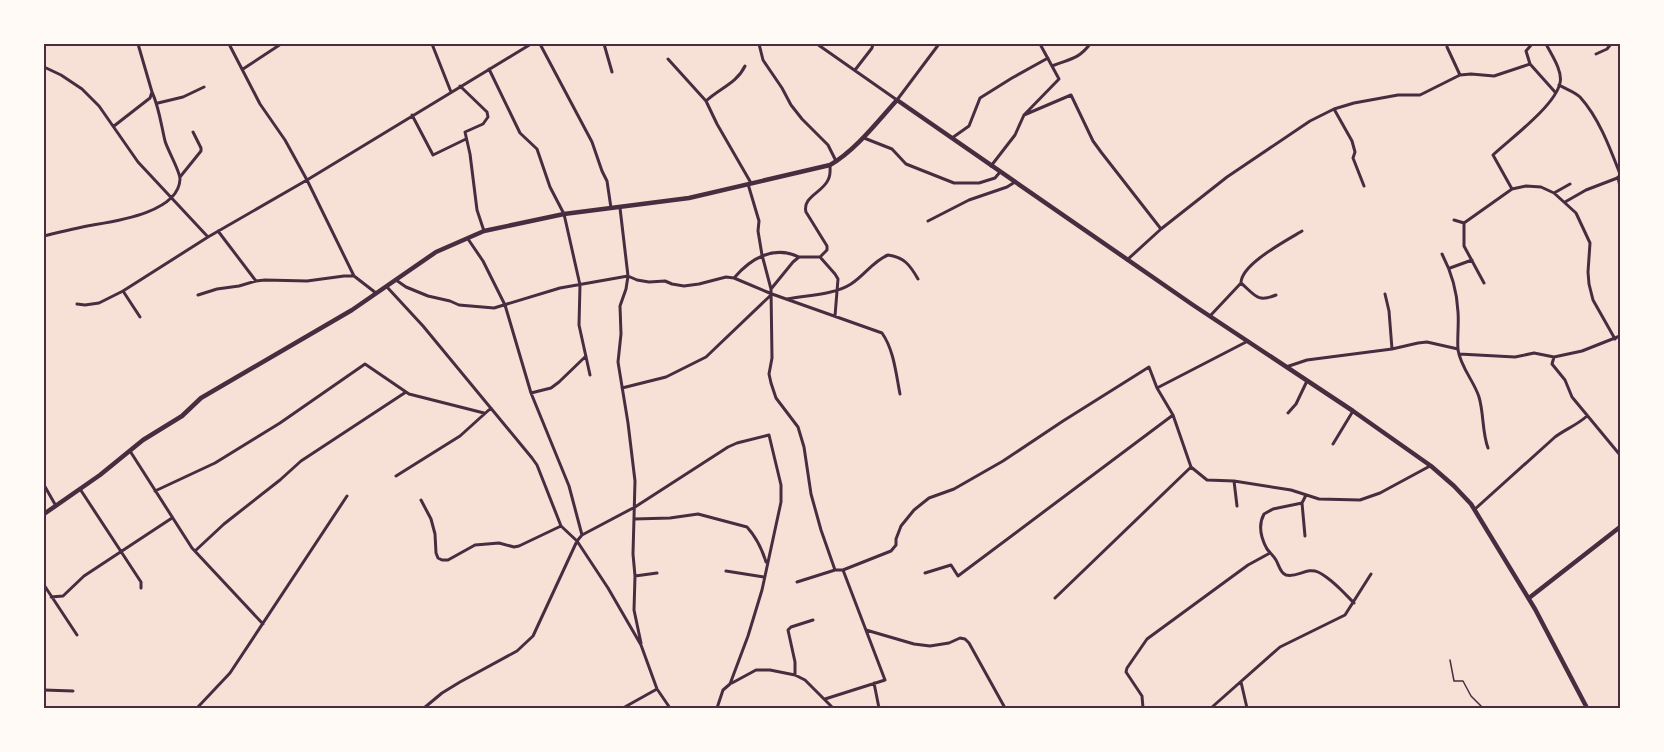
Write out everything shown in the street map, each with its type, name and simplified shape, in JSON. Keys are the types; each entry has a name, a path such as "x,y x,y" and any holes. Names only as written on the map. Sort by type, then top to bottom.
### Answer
{"street":[{"path":"138,44 157,103 166,144 180,177"},
{"path":"229,44 260,104 285,140 307,180 354,276 376,293"},
{"path":"243,69 281,44"},
{"path":"432,44 451,92"},
{"path":"77,304 99,303 123,291 208,237 307,180 531,44"},
{"path":"540,44 592,142 608,181 611,208"},
{"path":"604,44 612,72"},
{"path":"759,44 763,60 791,105 828,145 836,161"},
{"path":"817,44 1127,260 1431,466 1469,501 1529,598 1587,708"},
{"path":"855,70 873,44"},
{"path":"44,514 143,440 182,416 201,398 352,310 436,252 467,237 484,231 564,214 688,198 830,165 863,137 897,100 939,44"},
{"path":"991,166 1015,135 1024,115 1058,82 1059,79 1040,44"},
{"path":"1052,66 1070,61 1084,52 1090,44"},
{"path":"1532,44 1526,51 1530,64 1555,92"},
{"path":"1512,189 1492,155 1547,106 1560,83 1559,71 1546,44"},
{"path":"1596,54 1607,49 1611,44"},
{"path":"1447,47 1460,75"},
{"path":"951,138 969,126 980,98 1048,58"},
{"path":"668,59 706,101 750,183 759,221 758,231 762,255 772,294 771,383 776,398 798,427 804,447 811,494 835,570"},
{"path":"1127,260 1161,229 1227,177 1310,121 1334,109 1398,95 1420,95 1460,75 1494,76 1530,64"},
{"path":"706,101 738,77 745,66"},
{"path":"44,67 82,89 99,106 138,162 208,237"},
{"path":"489,69 520,133 537,149 550,187 564,214 580,285 579,325 590,375"},
{"path":"1559,85 1579,96 1589,107 1611,150 1620,176 1620,187"},
{"path":"460,86 487,112 488,117 483,124 465,132 471,154 477,210 484,231"},
{"path":"157,103 183,97 204,87"},
{"path":"114,126 150,98 152,92"},
{"path":"1024,115 1071,95 1101,152 1161,229"},
{"path":"1334,109 1352,141 1353,158 1364,186"},
{"path":"412,115 433,155 467,139"},
{"path":"44,236 129,219 171,199 180,177 201,151 193,132"},
{"path":"863,137 892,149 906,164 954,183 979,183 995,178 1000,172"},
{"path":"734,278 744,266 762,255 780,252 800,257 820,257 827,250 827,246 805,207 830,177 830,165"},
{"path":"1565,202 1586,190 1620,176"},
{"path":"928,220 969,200 1015,182"},
{"path":"1554,193 1570,184"},
{"path":"1464,224 1512,189 1526,186 1541,187 1554,193 1576,213 1590,243 1588,272 1593,300 1615,339"},
{"path":"620,208 628,276 620,306 621,334 618,362 635,481 634,610 641,645 657,689 670,708"},
{"path":"1454,220 1464,224"},
{"path":"1464,224 1464,246 1484,283"},
{"path":"218,231 256,281"},
{"path":"1210,316 1240,283 1240,279 1247,270 1302,231"},
{"path":"467,237 483,261 505,306 531,393 569,486 582,535"},
{"path":"1442,254 1450,268 1456,290 1459,354 1467,376 1479,398 1488,448"},
{"path":"787,299 837,291 849,286 888,255 904,259 918,279"},
{"path":"771,289 793,262 800,257"},
{"path":"820,257 838,279 835,316"},
{"path":"1450,268 1472,260"},
{"path":"198,295 256,281 301,282 354,276"},
{"path":"395,279 406,287 428,296 459,305 494,308 560,288 628,276 637,280 665,281 684,286 726,277 734,278 882,333 891,352 900,394"},
{"path":"1240,283 1259,299 1264,300 1276,295"},
{"path":"387,287 537,465 561,526 578,541 641,645"},
{"path":"123,291 140,317"},
{"path":"622,388 666,377 706,357 772,294"},
{"path":"1385,294 1389,311 1392,349"},
{"path":"1459,354 1515,357 1534,353 1554,357 1582,351 1620,336"},
{"path":"1157,388 1248,341"},
{"path":"1286,367 1307,360 1428,342 1458,349"},
{"path":"531,393 551,388 586,356"},
{"path":"1554,357 1552,364 1565,380 1572,397 1620,455"},
{"path":"155,491 215,463 280,423 365,364 406,392 484,412"},
{"path":"797,582 835,570 843,570 891,551 896,545 901,526 914,510 929,498 954,489 1003,461 1149,367 1157,388 1173,415 1191,467 1207,480 1234,481 1291,490 1319,499 1360,500 1380,493 1431,466"},
{"path":"1288,413 1296,404 1307,381"},
{"path":"195,551 224,524 301,461 406,392"},
{"path":"396,476 460,436 491,408"},
{"path":"1333,444 1353,411"},
{"path":"926,573 951,565 958,576 1173,415"},
{"path":"1474,509 1555,437 1587,416"},
{"path":"424,708 442,693 517,651 533,636 582,535 635,507 737,442 769,435 782,493 762,590 730,684"},
{"path":"130,451 195,551 263,624"},
{"path":"1055,598 1191,467"},
{"path":"1234,481 1237,506"},
{"path":"44,485 56,506"},
{"path":"80,489 141,582 141,588"},
{"path":"1305,536 1302,503 1306,495"},
{"path":"197,708 230,673 347,496"},
{"path":"421,500 431,519 436,553 442,560 448,560 475,545 485,546 499,543 513,547 519,546 561,526"},
{"path":"1302,503 1273,509 1264,514 1260,526 1266,548 1285,574 1316,571 1328,578 1354,603"},
{"path":"634,519 670,518 698,514 747,527 762,550 767,564"},
{"path":"51,597 63,596 84,576 172,518"},
{"path":"1529,598 1620,527"},
{"path":"1143,708 1142,696 1126,672 1147,639 1248,565 1270,553"},
{"path":"825,699 885,680 843,570"},
{"path":"726,571 764,577"},
{"path":"635,576 657,573"},
{"path":"1211,708 1280,647 1346,615 1371,574"},
{"path":"44,585 77,635"},
{"path":"795,675 795,662 788,630 813,620"},
{"path":"866,630 914,644 930,645 949,643 960,638 965,639 1005,708"},
{"path":"717,708 723,690 756,670 795,675 805,680 833,708"},
{"path":"1241,682 1247,708"},
{"path":"874,683 879,708"},
{"path":"623,708 657,689"},
{"path":"44,690 73,690"}],"lane":[{"path":"1450,660 1454,681 1463,681 1471,696 1482,708"}]}
